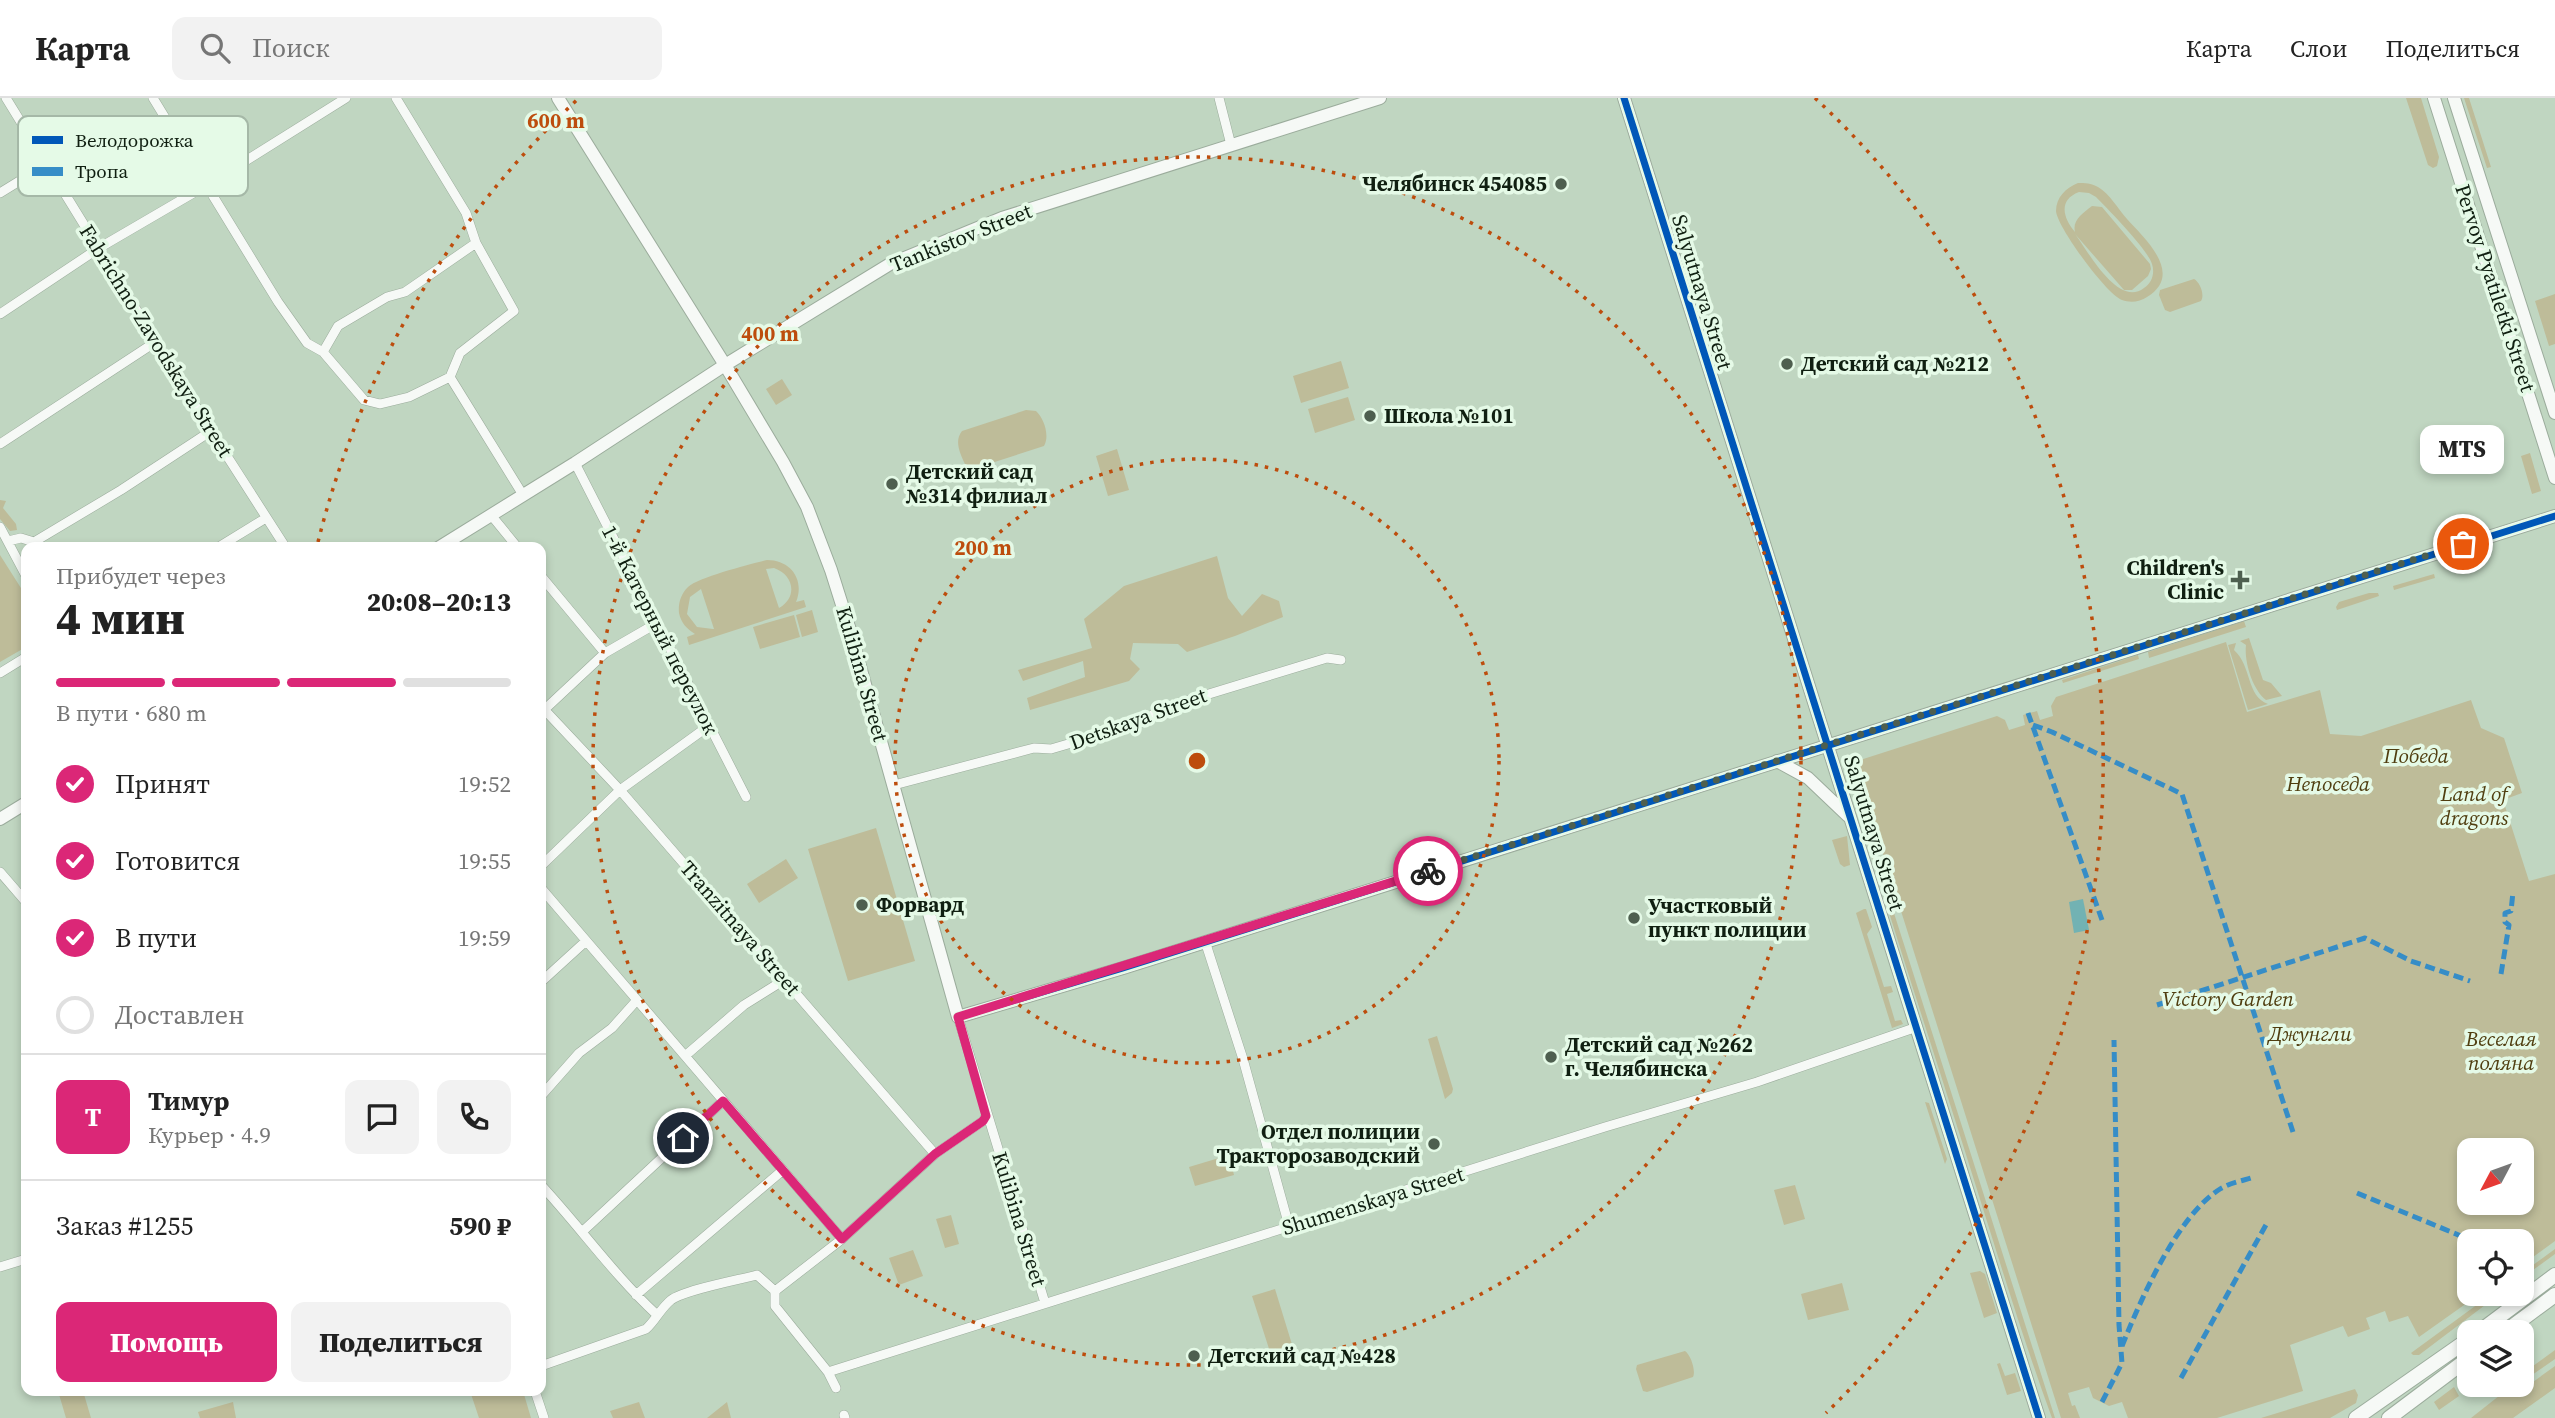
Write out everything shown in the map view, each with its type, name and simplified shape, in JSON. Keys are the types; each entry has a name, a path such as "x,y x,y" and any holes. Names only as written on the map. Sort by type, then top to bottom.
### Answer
{"main road":[{"path":"2495,1320 2555,1275"},
{"path":"2521,1320 2555,1294"},
{"path":"2356,1418 2380,1411 2457,1349"},
{"path":"2389,1418 2457,1367"}],"street":[{"name":"Fabrichno-Zavodskaya Street","path":"6,98 18,117"},
{"path":"153,98 164,116"},
{"path":"248,159 346,98"},
{"path":"214,196 278,302 307,344 323,352 363,400 380,404 409,397 450,377 460,353 514,311 476,243 466,213 396,98"},
{"name":"Kulibina Street","path":"558,98 725,365 807,507 831,570 986,1116 1045,1303"},
{"path":"1219,98 1231,145"},
{"name":"Tankistov Street","path":"448,542 725,365 890,264 1002,218 1380,98"},
{"name":"Salyutnaya Street","path":"1624,98 2039,1418"},
{"name":"Pervoy Pyatiletki Street","path":"2434,98 2555,478"},
{"name":"Pervoy Pyatiletki Street","path":"2454,98 2555,413"},
{"path":"0,193 18,182"},
{"name":"Fabrichno-Zavodskaya Street","path":"67,196 282,542"},
{"path":"0,314 99,248 188,196"},
{"path":"323,352 338,326 387,297 405,292 476,243"},
{"path":"0,444 156,341"},
{"path":"450,377 523,495"},
{"path":"39,542 211,431"},
{"name":"1-й Катерный переулок","path":"575,463 746,797"},
{"path":"491,515 513,542"},
{"path":"958,1017 2555,516"},
{"path":"227,542 266,518"},
{"path":"0,527 21,566"},
{"path":"8,541 21,538 28,542"},
{"path":"546,582 605,653"},
{"path":"546,705 605,653 656,623"},
{"name":"Detskaya Street","path":"894,785 1034,748 1051,749 1140,723 1163,708 1327,658 1341,660"},
{"path":"0,673 21,660"},
{"name":"Tranzitnaya Street","path":"546,712 620,790 935,1154"},
{"path":"546,861 620,790 710,726"},
{"path":"1777,761 1808,778 1852,820"},
{"path":"0,819 21,806"},
{"path":"0,872 21,896"},
{"path":"546,894 842,1239"},
{"path":"546,977 586,941"},
{"path":"1205,941 1243,1059 1289,1226"},
{"path":"685,1056 744,1005 784,980"},
{"path":"546,1090 579,1053 612,1028 637,1000"},
{"name":"Shumenskaya Street","path":"828,1372 1757,1082 1917,1027"},
{"path":"583,1231 723,1101"},
{"path":"775,1291 842,1239 935,1154 983,1121 986,1116"},
{"path":"636,1295 783,1170"},
{"path":"546,1190 636,1295 656,1314"},
{"path":"0,1267 21,1261"},
{"path":"546,1364 646,1329 652,1324 656,1314 673,1298 757,1275 775,1291 775,1306 828,1372 836,1388"},
{"path":"537,1396 544,1418"}],"green space":[{"path":"2406,98 2421,98 2439,157 2437,166 2433,168 2428,165"},
{"path":"2464,98 2469,98 2491,167 2487,168"},
{"path":"2078,183 2088,184 2102,190 2110,198 2158,256 2162,278 2158,288 2147,297 2132,302 2122,300 2106,286 2073,245 2059,219 2056,206 2066,190","holes":["2079,192 2096,197 2149,258 2153,274 2151,281 2144,288 2134,292 2124,290 2132,290 2148,276 2150,264 2102,207 2092,206 2082,214 2075,224 2075,232 2071,227 2065,215 2065,204 2072,195","2075,234 2124,290 2114,284 2096,264"]},
{"path":"2194,279 2201,289 2201,301 2170,312 2165,310 2159,295 2160,290"},
{"path":"2555,294 2555,344 2549,346 2535,301"},
{"path":"1341,361 1349,388 1301,403 1293,376"},
{"path":"782,379 792,395 776,405 766,389"},
{"path":"1348,397 1355,420 1315,433 1308,409"},
{"path":"1026,410 1036,411 1041,418 1046,432 1044,446 976,468 965,464 958,443 962,431"},
{"path":"1117,449 1129,490 1108,496 1096,456"},
{"path":"2530,453 2541,491 2532,494 2521,456"},
{"path":"0,500 6,501 3,508 16,524 17,530 10,531 0,519"},
{"path":"0,555 21,588 21,650 0,662"},
{"path":"1217,556 1228,598 1242,616 1262,594 1279,601 1283,617 1187,652 1178,644 1133,643 1130,659 1140,669 1129,681 1030,710 1027,698 1085,677 1083,661 1023,681 1018,670 1092,648 1084,619 1124,586"},
{"path":"767,560 783,563 794,573 799,586 796,602 804,600 806,607 689,645 687,637 695,634 681,620 679,613 680,599 688,587 726,571","holes":["774,568 786,576 791,587 789,598 779,608 766,569","701,589 714,629 697,627 687,614 690,597"]},
{"path":"2434,574 2435,578 2394,590 2393,586"},
{"path":"2378,593 2379,596 2337,610 2339,602"},
{"path":"812,610 818,632 802,637 796,615"},
{"path":"794,615 800,637 760,649 753,627"},
{"path":"2244,621 2246,627 2149,658 2148,652"},
{"path":"2249,638 2263,680 2271,683 2282,696 2266,700 2253,682 2248,667 2246,645 2240,641"},
{"name":"Victory Garden","path":"2226,642 2247,712 2320,690 2330,734 2361,736 2471,700 2481,728 2504,738 2522,793 2503,800 2529,881 2555,874 2555,1241 2534,1256 2534,1229 2457,1229 2457,1306 2463,1306 2419,1337 2408,1316 2389,1322 2385,1311 2366,1318 2370,1329 2348,1337 2343,1326 2290,1345 2303,1391 2217,1418 2128,1418 2122,1402 2109,1406 2093,1398 2089,1387 2068,1393 2080,1418 2061,1418 1854,762 1997,716 2005,720 2009,730 2025,725 2023,715 2037,711 2040,720 2053,716 2051,706 2056,697"},
{"path":"2236,643 2234,650 2244,664 2252,688 2261,700 2268,704 2248,710 2228,645"},
{"path":"2138,655 2139,659 2063,683 2062,680"},
{"path":"1864,819 2055,1418 2052,1418 2006,1282 1886,902 1861,820"},
{"name":"Форвард","path":"876,828 915,961 848,981 808,849"},
{"path":"1847,836 1850,865 1844,867 1840,864 1832,840"},
{"path":"786,859 798,878 759,903 747,884"},
{"path":"1864,909 1872,927 1867,934 1884,987 1891,986 1893,992 1887,994 1895,1021 1901,1020 1903,1024 1892,1028 1856,913"},
{"path":"1437,1036 1453,1089 1445,1099 1428,1039"},
{"path":"1925,1102 1929,1103 1947,1159 1945,1164"},
{"path":"1229,1155 1234,1175 1195,1186 1189,1167"},
{"path":"1795,1185 1805,1219 1784,1225 1774,1190"},
{"path":"951,1215 959,1244 945,1248 936,1219"},
{"path":"2555,1249 2555,1254 2534,1269 2534,1264"},
{"path":"913,1250 923,1276 899,1285 889,1258"},
{"path":"1980,1271 1985,1274 1997,1313 1984,1318 1970,1273"},
{"path":"1842,1283 1849,1310 1808,1320 1801,1294"},
{"path":"1275,1289 1294,1351 1272,1358 1252,1296"},
{"path":"2475,1306 2484,1306 2465,1320 2457,1320 2457,1326 2419,1355 2411,1353"},
{"path":"2555,1350 2555,1359 2534,1374 2534,1365"},
{"path":"1685,1351 1692,1363 1693,1377 1643,1391 1637,1365"},
{"path":"2000,1363 2005,1376 2015,1373 2021,1391 2007,1395 1997,1364"},
{"path":"2555,1366 2555,1388 2513,1418 2471,1418 2498,1397 2534,1397 2534,1381"},
{"path":"2454,1387 2458,1397 2439,1410 2434,1402"},
{"path":"2355,1389 2358,1395 2356,1403 2330,1418 2261,1418"},
{"path":"59,1396 84,1396 91,1418 66,1418"},
{"path":"472,1396 524,1396 531,1418 479,1418"},
{"path":"233,1402 236,1418 200,1418 198,1412"},
{"path":"639,1402 645,1418 613,1418 610,1411"},
{"path":"727,1402 731,1418 707,1418"}],"water":[{"path":"2083,899 2089,930 2074,933 2069,902"}],"marked path":[{"path":"2028,713 2102,920"},
{"path":"2033,725 2182,794 2293,1132"},
{"path":"2501,974 2509,925 2505,922 2505,913 2511,911 2513,892"},
{"path":"2157,1005 2365,938 2411,961 2470,981"},
{"path":"2102,1402 2122,1363 2114,1040"},
{"path":"2122,1346 2162,1260 2189,1218 2220,1189 2251,1178"},
{"path":"2357,1193 2457,1234"},
{"path":"2181,1378 2267,1223"}],"cycle path":[{"path":"1624,98 2039,1418"},
{"path":"958,1017 1123,968 2555,516"}],"way so far":[{"path":"1428,871 2463,544"}],"place":[{"name":"Челябинск 454085","path":"1561,184"},
{"name":"Детский сад №212","path":"1787,364"},
{"name":"Школа №101","path":"1370,416"},
{"name":"Детский сад №314 филиал","path":"892,484"},
{"name":"MTS","path":"2463,544"},
{"name":"Children's Clinic","path":"2240,580"},
{"name":"Форвард","path":"862,905"},
{"name":"Участковый пункт полиции","path":"1634,918"},
{"name":"Детский сад №262 г. Челябинска","path":"1551,1057"},
{"name":"Отдел полиции Тракторозаводский","path":"1434,1144"},
{"name":"Детский сад №428","path":"1194,1356"}],"route":[{"path":"683,1138 723,1101 842,1239 935,1154 983,1121 986,1116 958,1017 1123,968 1428,871"}],"park label":[{"name":"Победа","path":"2416,756"},
{"name":"Непоседа","path":"2328,784"},
{"name":"Land of dragons","path":"2474,806"},
{"name":"Джунгли","path":"2310,1034"},
{"name":"Веселая поляна","path":"2501,1051"}]}
